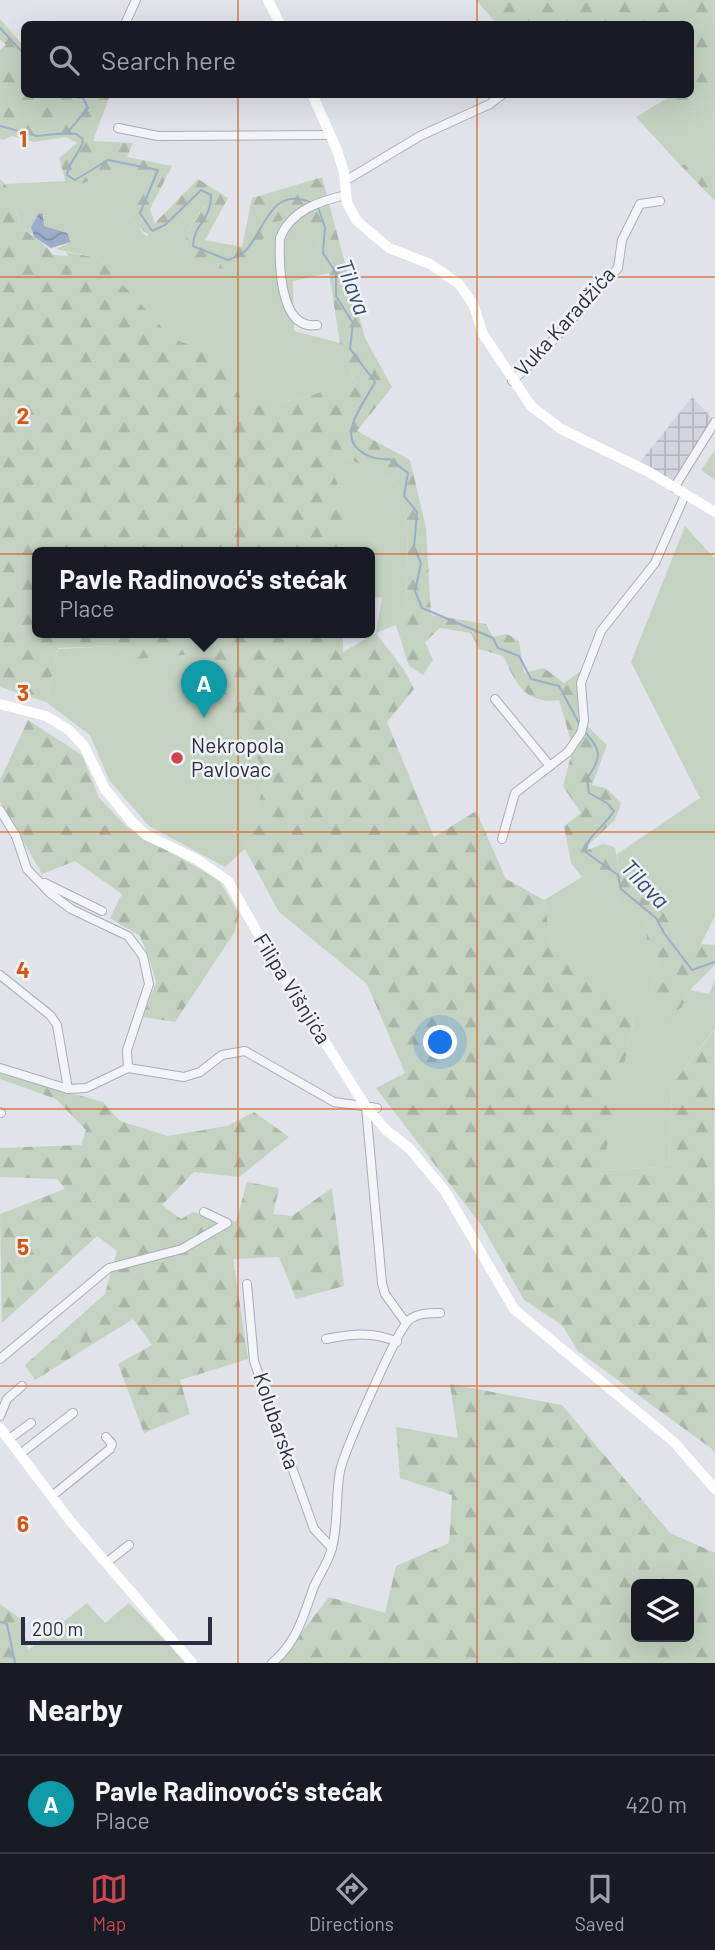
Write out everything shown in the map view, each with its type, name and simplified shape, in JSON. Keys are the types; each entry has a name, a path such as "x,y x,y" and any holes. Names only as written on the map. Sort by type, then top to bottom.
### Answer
{"main road":[{"path":"268,0 278,21"},
{"name":"Vuka Karadžića","path":"314,98 330,135 353,215 370,235 389,248 439,269 467,292 483,334 512,380 544,418 715,512"},
{"name":"Filipa Višnjića","path":"0,704 47,716 69,730 84,746 105,789 131,821 146,835 218,872 234,889 272,958 372,1107 445,1191 505,1297 524,1318 674,1442 715,1489"},
{"path":"0,1428 106,1563 192,1663"}],"street":[{"path":"126,21 136,0"},
{"path":"345,181 420,136 498,98"},
{"path":"118,128 158,136 330,135"},
{"path":"317,325 304,325 284,297 280,272 282,233 314,204 346,195"},
{"name":"Vuka Karadžića","path":"512,380 537,358 618,268 622,240 640,204 660,201"},
{"path":"674,488 715,422"},
{"path":"502,839 515,793 568,752 582,731 581,683 601,631 650,570 665,546 685,495"},
{"path":"495,699 550,765"},
{"path":"0,810 16,836 27,869 71,909 128,936 143,956 149,984 127,1050 128,1068"},
{"path":"37,879 102,912"},
{"path":"0,975 50,1015 57,1025 68,1089"},
{"path":"0,1068 68,1089 94,1086 128,1068 184,1077 200,1072 222,1055 246,1051 334,1102 372,1107 382,1283 385,1294 406,1323"},
{"path":"0,1359 109,1268 182,1249 227,1223 204,1212"},
{"name":"Kolubarska","path":"247,1284 254,1361 314,1530 332,1548"},
{"path":"272,1663 284,1653 299,1629 332,1548 340,1469 406,1323 418,1315 440,1312"},
{"path":"326,1339 362,1334 385,1336 397,1342"},
{"path":"0,1416 7,1399 22,1386"},
{"path":"20,1454 73,1413"},
{"path":"9,1439 31,1423"},
{"path":"52,1496 110,1448 111,1444 106,1437"},
{"path":"106,1563 128,1545"}],"shaded area":[{"path":"692,397 713,419 674,482 640,462"}],"green space":[{"path":"476,0 715,0 715,99 693,107 662,98 694,98 694,21 494,21"},
{"path":"0,19 21,42 21,98 109,98 93,141 133,143 127,157 172,166 150,209 155,223 198,179 228,198 205,240 242,247 252,198 322,177 365,338 392,387 357,431 410,460 426,528 431,615 486,624 493,637 507,634 519,641 524,673 544,668 564,683 581,671 583,722 607,745 592,785 606,788 621,803 615,820 589,844 587,850 603,844 615,847 619,868 636,896 657,905 663,911 687,954 701,944 715,945 715,965 690,990 682,1007 665,1019 650,999 658,962 647,947 646,919 619,903 601,870 582,877 571,863 564,826 581,813 563,786 573,748 559,700 538,699 523,690 503,656 479,649 471,633 440,628 425,642 433,660 423,675 409,666 396,625 406,616 408,530 399,485 320,443 344,499 344,547 32,547 32,638 343,638 343,652 367,638 375,638 376,633 404,670 414,689 387,722 434,837 476,811 506,879 544,900 552,948 634,1017 602,1170 669,1167 672,1085 714,1030 715,1454 712,1449 578,1351 562,1325 524,1300 482,1226 376,1088 405,1073 367,984 279,912 245,849 267,774 194,654 126,660 116,646 58,648 46,702 0,687 0,179 11,194 21,224 53,255 68,256 66,252 98,258 173,339 220,355 245,407 299,399 355,382 340,343 329,273 306,212 267,225 258,256 243,270 217,268 187,254 186,233 205,206 200,202 175,225 171,238 149,235 122,208 148,183 143,170 113,170 68,190 59,158 77,143 66,137 34,142 12,136 3,140 0,138 0,50 6,45 0,40"},
{"path":"666,99 693,107 715,99 715,148 681,166 636,117"},
{"path":"715,148 715,201 681,166"},
{"path":"113,170 143,170 148,183 122,208 146,236 175,225 200,202 205,205 186,233 187,254 258,256 266,225 306,212 329,273 293,281 294,331 340,343 355,383 299,399 245,407 220,355 173,339 98,258 56,249 71,242 71,239 44,226 44,215 39,213 31,234 22,227 6,184 66,181 69,189"},
{"path":"318,442 399,485 408,530 406,616 396,625 376,633 382,597 375,598 375,547 344,547 344,499"},
{"path":"715,450 715,480 701,470"},
{"path":"685,526 715,559 715,916 701,944 687,955 663,911 648,899 636,896 619,868 617,854 700,798 631,662"},
{"path":"116,646 127,660 194,653 267,774 245,849 225,867 149,826 109,780 90,735 46,702 58,649"},
{"path":"28,720 82,755 99,798 127,827 219,880 239,914 234,933 175,1022 143,1017 156,982 140,936 110,918 122,894 75,861 42,874 0,801 0,780"},
{"path":"601,870 619,903 646,919 647,947 658,962 650,999 682,1007 690,990 709,994 715,980 715,1028 672,1085 669,1167 601,1170 634,1018 552,948 544,900 582,877"},
{"path":"0,1073 103,1102 120,1121 168,1136 227,1126 254,1112 289,1137 239,1177 194,1172 162,1205 181,1219 193,1212 236,1222 247,1182 279,1188 273,1214 292,1216 332,1188 344,1286 296,1299 279,1257 233,1259 248,1359 180,1380 190,1414 144,1433 118,1364 152,1345 133,1319 35,1380 25,1365 105,1294 117,1251 97,1236 2,1323 0,1214 65,1189 57,1179 0,1177 0,1148 81,1145 86,1130 56,1099 0,1079"},
{"path":"450,1384 562,1405 670,1533 715,1553 715,1663 278,1663 329,1597 385,1613 396,1566 449,1543 452,1495 400,1478 396,1427 458,1438"},
{"path":"87,1603 105,1623 129,1603 186,1663 39,1663 28,1650"},
{"path":"0,1604 21,1619 28,1650 39,1663 0,1663"}],"water":[{"path":"39,213 43,214 44,226 67,233 71,242 51,248 34,237 31,227"}],"waterway":[{"name":"Tilava","path":"0,28 21,51"},
{"name":"Tilava","path":"83,98 88,108 67,133 76,134 83,139 67,175 75,180 108,160 158,170 140,213 152,231 165,225 201,190 211,195 211,203 196,233 193,246 228,260 243,253 276,206 285,200 310,202"},
{"name":"Tilava","path":"0,126 37,136 66,133"},
{"name":"Tilava","path":"318,207 325,227 323,253 336,273 336,296 353,323 350,349 375,382 355,417 351,435 353,443 366,455 377,459 390,459 408,473 404,496 417,512 414,547 421,563 415,591 422,608 493,638 498,648 519,656 531,679 559,686 580,725"},
{"name":"Tilava","path":"585,732 595,745 598,755 587,779 589,793 607,803 614,811 584,851 618,875 621,889 656,918 692,970 715,962"},
{"path":"0,1622 7,1624 15,1663"}],"place":[{"name":"Pavle Radinovoć's stećak","path":"204,718"},
{"name":"Nekropola Pavlovac","path":"177,758"}]}
